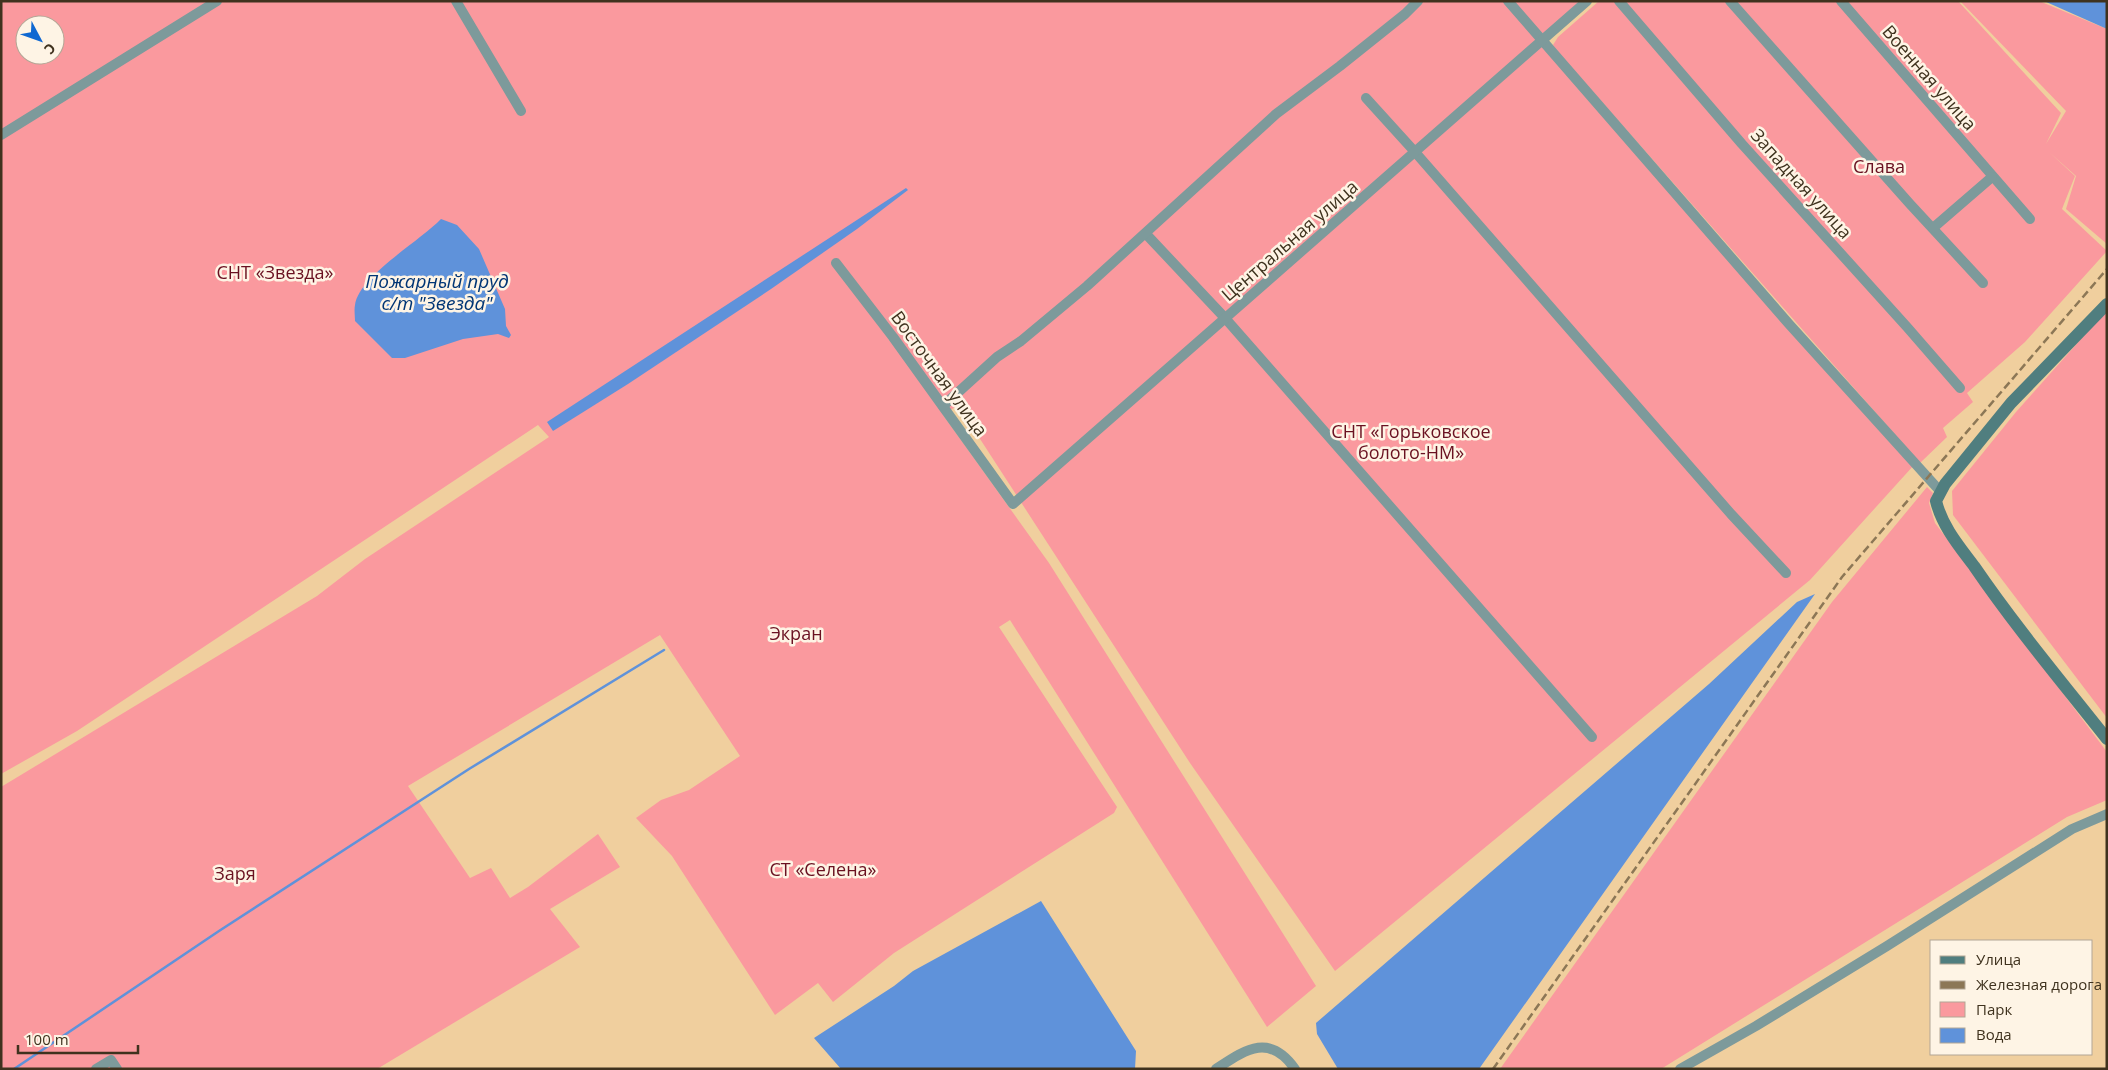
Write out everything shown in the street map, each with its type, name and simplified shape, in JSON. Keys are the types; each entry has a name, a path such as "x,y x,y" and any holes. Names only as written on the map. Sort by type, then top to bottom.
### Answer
{"street":[{"path":"1,135 217,1"},
{"path":"456,1 521,111"},
{"path":"942,406 997,357 1021,341 1146,234 1276,114 1340,66 1405,14 1418,1"},
{"path":"1508,1 1789,324 1940,491"},
{"name":"Центральная улица","path":"1013,504 1587,1"},
{"name":"Западная улица","path":"1619,1 1742,144 1960,388"},
{"path":"1730,1 1983,283"},
{"name":"Военная улица","path":"1841,1 1974,152 1992,177 2030,219"},
{"path":"1366,98 1731,514 1786,573"},
{"path":"1933,228 1992,177"},
{"path":"1146,234 1225,318 1592,737"},
{"name":"Восточная улица","path":"836,263 893,336 1013,504"},
{"path":"2107,304 2011,403 1940,491 1936,501 1939,514 1946,526 1985,583 2107,739"},
{"path":"1680,1069 1756,1026 2072,829 2107,814"},
{"path":"1216,1069 1246,1050 1263,1047 1279,1051 1295,1069"},
{"path":"96,1069 111,1060 117,1069"}],"green space":[{"path":"1,1 1583,1 1541,39 1914,465 1810,580 1335,971 1190,763 958,405 943,415 1049,563 1316,986 1267,1027 1010,620 999,627 1117,807 1114,813 894,953 833,1002 818,983 775,1015 672,856 636,818 661,800 689,790 740,756 660,635 408,786 470,878 491,868 510,898 528,887 598,834 620,867 550,909 580,947 377,1069 1,1069 1,787 317,596 365,559 549,437 538,425 77,731 1,774"},
{"name":"Слава","path":"1599,1 1958,1 2061,113 2046,144 2066,111 1960,1 2039,1 2107,29 2107,244 2066,209 2076,176 2049,152 2075,176 2062,209 2107,251 2025,342 1967,393 1973,402 1943,428 1947,437 1920,463 1557,51 1553,45 1558,37"},
{"path":"2107,310 2107,718 1953,515 1952,491 2016,412"},
{"path":"1927,487 1933,493 1929,503 1935,523 2107,752 2107,800 2067,817 1661,1069 1500,1069 1832,602"}],"water":[{"path":"2044,1 2107,1 2107,29"},
{"path":"906,188 908,190 857,229 771,289 628,384 553,431 547,422"},
{"name":"Пожарный пруд с/т \"Звезда\"","path":"441,219 457,225 479,249 505,309 506,326 511,335 509,338 498,334 463,339 405,358 392,358 355,321 355,305 359,294 367,282 378,271"},
{"path":"1815,594 1479,1069 1338,1069 1317,1034 1316,1023 1709,684 1797,602"},
{"path":"1041,901 1136,1051 1135,1069 841,1069 814,1038 894,986 913,971"}],"waterway":[{"path":"14,1069 219,931 469,769 664,650"}],"railway":[{"path":"1493,1069 1842,577 2107,269"}],"park label":[{"name":"СНТ «Звезда»","path":"275,273"},
{"name":"СНТ «Горьковское болото-НМ»","path":"1411,442"},
{"name":"Экран","path":"796,634"},
{"name":"СТ «Селена»","path":"823,870"},
{"name":"Заря","path":"235,874"}]}
